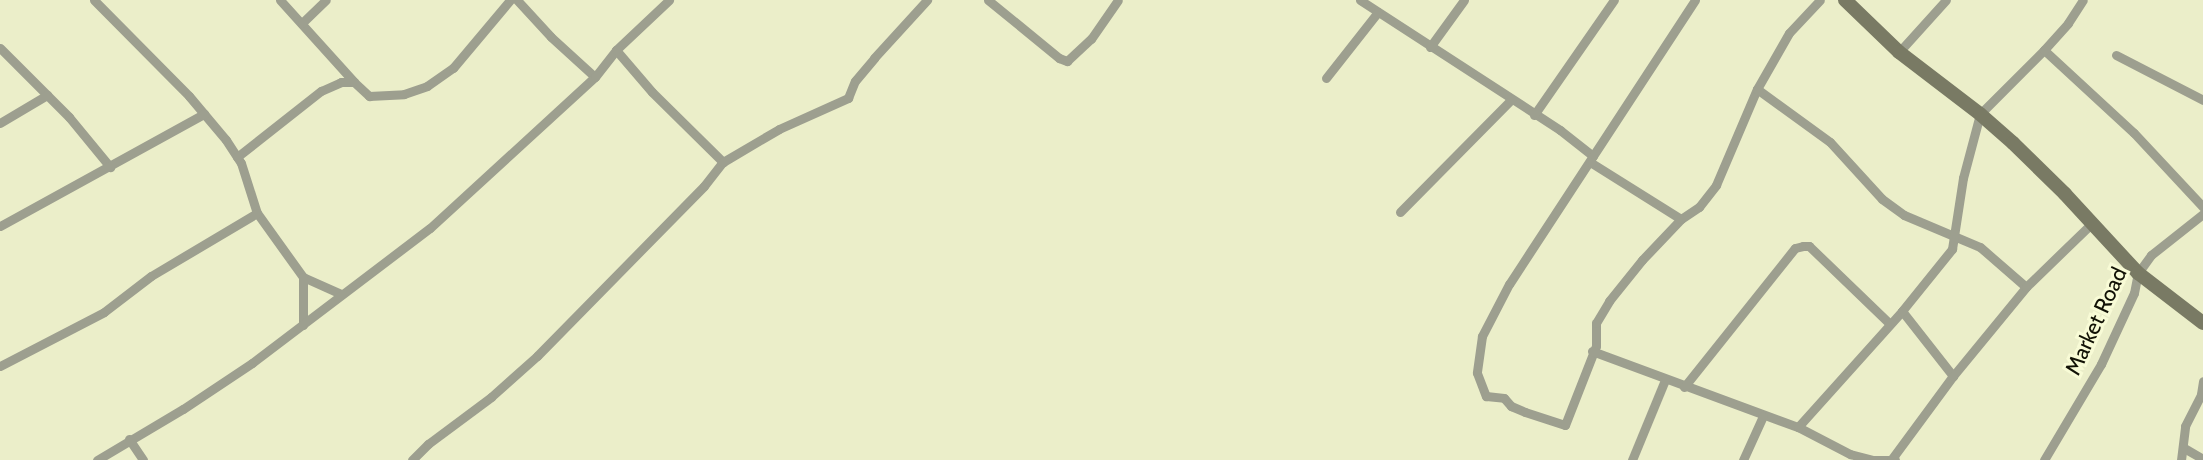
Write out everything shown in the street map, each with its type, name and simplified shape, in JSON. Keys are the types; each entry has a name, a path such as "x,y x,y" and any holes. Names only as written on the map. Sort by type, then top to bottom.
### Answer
{"street":[{"path":"94,0 204,114 237,157 257,213 303,277 341,294"},
{"path":"279,0 369,96 404,94 427,86 453,68 510,0"},
{"path":"302,23 326,0"},
{"path":"517,0 551,37 595,77"},
{"path":"97,460 225,382 429,228 595,77 616,50 669,0"},
{"path":"412,460 428,444 491,397 537,356 704,186 723,162 779,129 848,98 855,81 873,58 927,0"},
{"path":"988,0 1059,58 1067,61 1091,39 1118,0"},
{"path":"1360,0 1534,115 1591,159 1682,219"},
{"path":"1430,47 1464,0"},
{"path":"1534,115 1614,0"},
{"path":"1695,0 1509,284 1482,336 1477,373 1486,396 1504,398 1518,409 1565,425 1592,351 1596,346 1596,323 1609,301 1642,260 1682,219 1699,207 1716,185 1757,88 1790,33 1820,0"},
{"path":"1845,0 1899,52 1980,114 2065,194 2138,273 2203,322"},
{"path":"1899,52 1946,0"},
{"path":"1798,427 1902,311 1952,249 1956,236 1963,178 1980,114 2044,50 2083,0"},
{"path":"1326,78 1378,12"},
{"path":"0,48 88,138 110,167"},
{"path":"616,50 652,92 723,162"},
{"path":"2044,50 2134,133 2203,207"},
{"path":"2116,56 2203,100"},
{"path":"237,157 321,91 340,82 354,82"},
{"path":"1757,88 1830,142 1882,200 1904,215 1980,247 2026,287"},
{"path":"0,123 47,95"},
{"path":"1400,212 1510,100"},
{"path":"0,226 204,114"},
{"path":"0,366 104,312 151,276 257,213"},
{"name":"Market Road","path":"2044,460 2100,364 2134,293 2138,273 2151,255 2203,214"},
{"path":"1592,351 1665,380 1798,427 1850,454 1873,460 1893,460 1953,376 2026,287 2091,224"},
{"path":"1684,387 1795,248 1809,246 1890,324"},
{"path":"303,277 303,325"},
{"path":"1902,311 1953,376"},
{"path":"1632,460 1665,380"},
{"path":"2181,460 2185,426 2200,394 2203,381"},
{"path":"1743,460 1763,416"},
{"path":"129,439 143,460"},
{"path":"2184,448 2203,459"}]}
